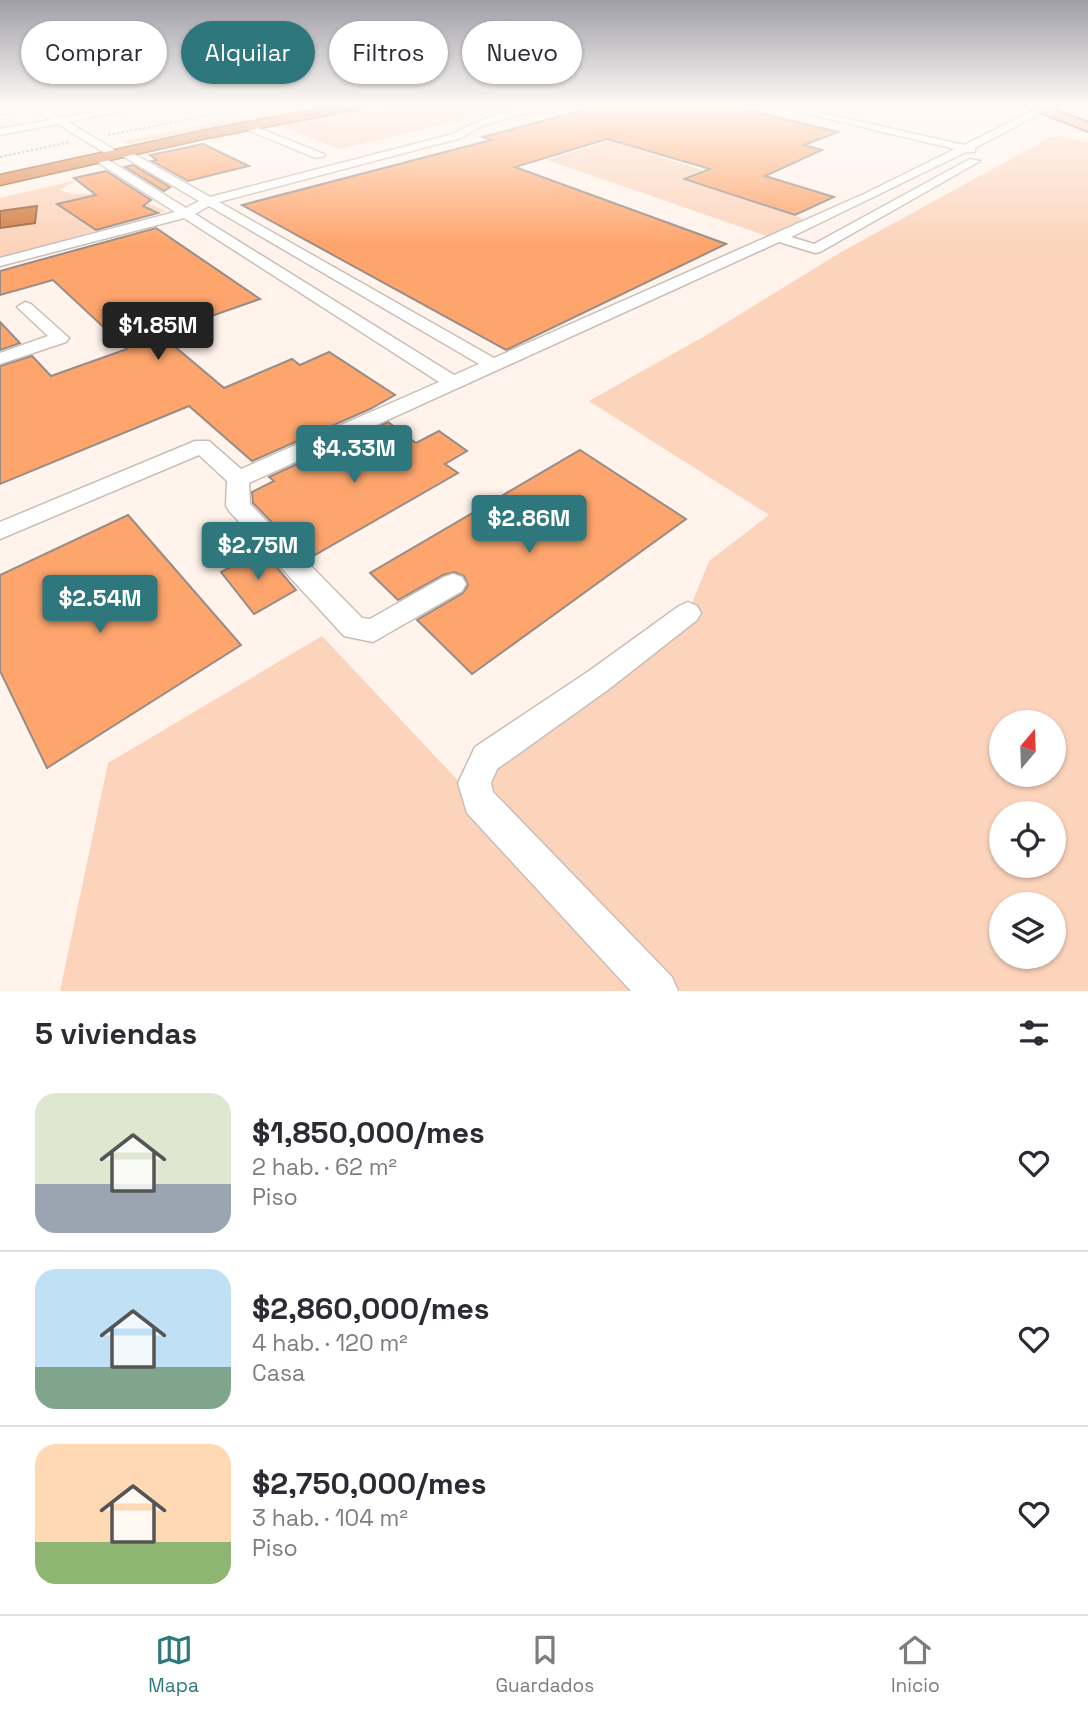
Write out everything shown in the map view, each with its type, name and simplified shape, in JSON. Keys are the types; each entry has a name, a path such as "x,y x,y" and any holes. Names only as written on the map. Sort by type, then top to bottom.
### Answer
{"highway":[{"path":"0,165 81,151"},
{"path":"0,173 89,151"},
{"path":"0,180 92,151"}],"street":[{"path":"111,151 187,213 452,382"},
{"path":"114,151 209,201 492,364"},
{"path":"308,151 320,156"},
{"path":"0,261 187,213 209,201 399,151"},
{"path":"238,480 778,237 961,151"},
{"path":"778,237 815,249 987,154 975,151"},
{"path":"0,359 61,338 25,307"},
{"path":"0,531 202,446 238,480 238,506 354,628 373,631 453,584"},
{"path":"658,991 479,801 474,783 486,758 599,680 688,612"}],"path":[{"path":"0,157 32,151"}],"shaded area":[{"path":"576,151 642,151 702,170 680,179 807,220 770,237 547,160"},
{"path":"1025,151 1088,151 1088,991 658,991 479,801 486,758 688,613 709,561 769,515 589,401 703,337 843,251"},
{"path":"77,180 60,190 72,194 122,193 166,211 0,258 0,198"},
{"path":"37,206 35,223 0,228 0,211"},
{"path":"322,636 656,991 60,991 108,763"}],"building":[{"path":"168,151 218,151 249,166 188,181 152,161 157,160 150,155"},
{"path":"448,151 567,151 515,167 726,244 506,350 242,205"},
{"path":"649,151 819,151 765,176 834,197 795,215 684,179 710,169"},
{"path":"133,165 170,187 164,191 125,167"},
{"path":"106,171 151,200 143,206 158,213 96,230 57,204 96,195 74,178"},
{"path":"156,228 260,299 160,334 224,388 292,359 300,365 329,352 395,395 370,409 252,461 189,406 0,484 0,366 32,356 51,376 127,349 53,280 0,295 0,271"},
{"path":"0,322 20,343 0,350"},
{"path":"388,422 416,443 439,431 467,451 445,464 458,473 308,559 253,503 252,492 274,481 269,477"},
{"path":"580,450 686,519 472,674 417,620 463,593 468,585 464,576 454,572 443,575 398,600 370,573"},
{"path":"128,515 241,645 47,768 0,671 0,575"},
{"path":"262,550 296,590 254,614 221,572"}]}
